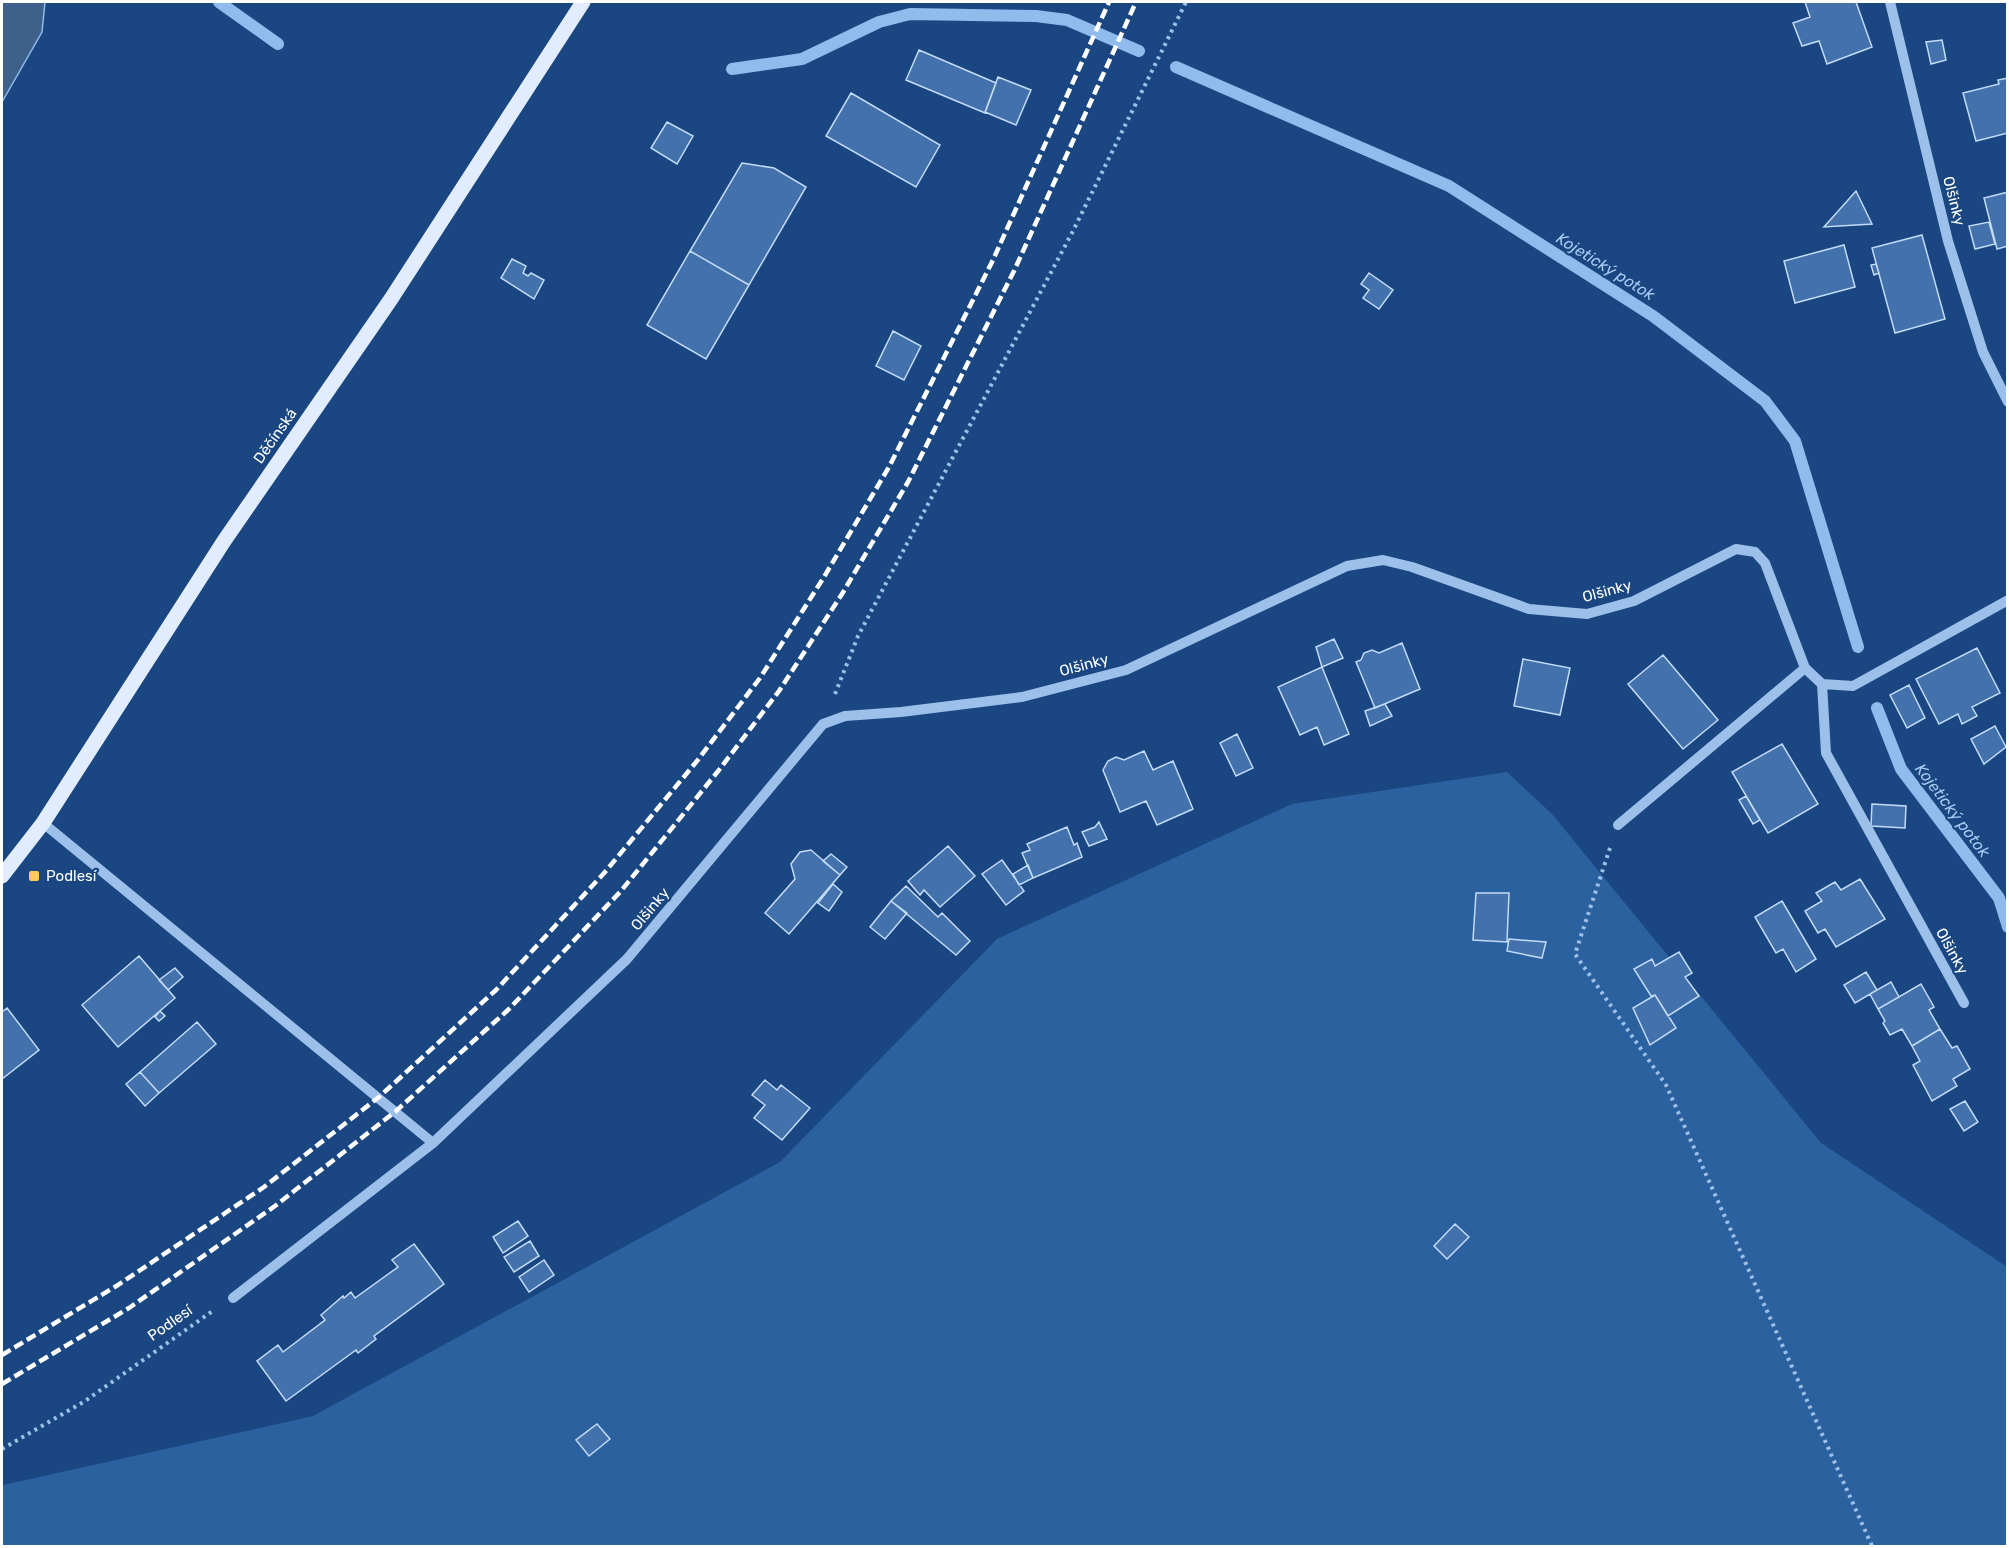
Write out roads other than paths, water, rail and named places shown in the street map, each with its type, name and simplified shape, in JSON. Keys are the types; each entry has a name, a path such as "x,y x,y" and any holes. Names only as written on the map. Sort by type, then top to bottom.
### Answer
{"main road":[{"name":"Děčínská","path":"2,876 43,823 224,541 392,299 579,8"}],"street":[{"name":"Olšinky","path":"1890,2 1948,241 1983,352 2007,402"},
{"name":"Olšinky","path":"433,1143 627,959 823,724 845,716 1022,697 1126,670 1347,566 1383,560 1412,567 1529,609 1587,614 1634,601 1736,549 1755,552 1765,562 1805,668 1822,684 1826,753 1964,1003"},
{"path":"1822,684 1853,686 2007,600"},
{"path":"1618,825 1805,668"},
{"path":"43,823 433,1143 233,1298"}],"waterway":[{"name":"Kojetický potok","path":"219,2 278,44"},
{"name":"Kojetický potok","path":"732,69 802,59 879,22 910,14 1036,16 1067,20 1139,51"},
{"name":"Kojetický potok","path":"1176,67 1449,186 1653,316 1765,401 1795,441 1858,647"},
{"name":"Kojetický potok","path":"1877,708 1901,769 1999,898 2008,927"}],"railway":[{"path":"2,1355 118,1285 264,1187 379,1097 496,990 605,872 697,761 760,678 824,577 889,467 993,260 1109,2"},
{"path":"2,1384 129,1308 275,1206 396,1111 509,1009 621,891 719,770 779,691 842,594 908,482 1014,271 1136,2"}],"place":[{"name":"Podlesí","path":"34,876"}]}
